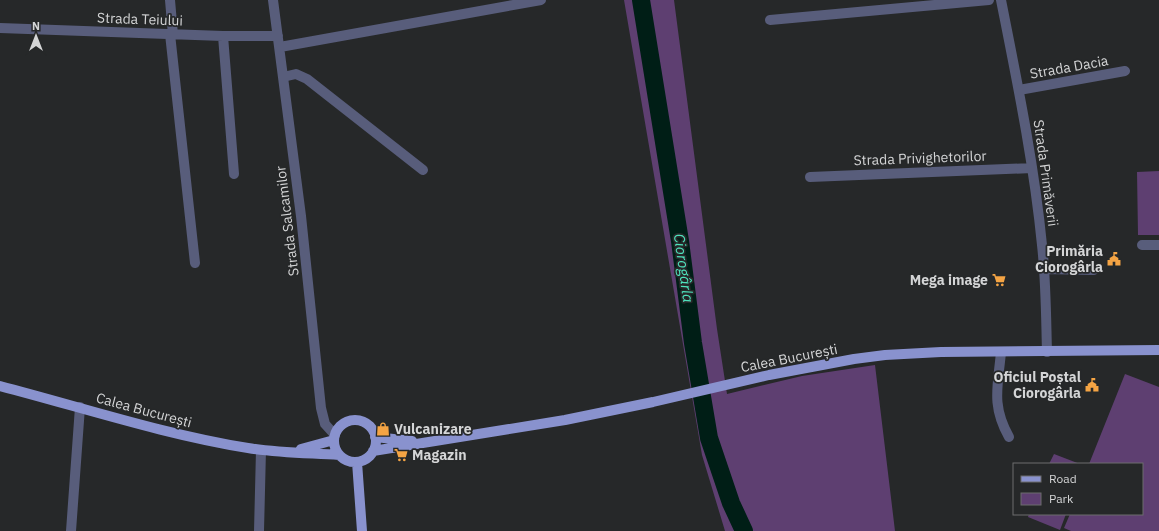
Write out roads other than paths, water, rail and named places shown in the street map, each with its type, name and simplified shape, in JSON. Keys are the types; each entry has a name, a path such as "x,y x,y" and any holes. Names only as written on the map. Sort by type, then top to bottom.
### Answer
{"main road":[{"name":"Calea București","path":"373,451 565,420 800,369 885,355 1159,350"},
{"name":"Calea București","path":"0,386 195,438 261,450 339,455"},
{"path":"355,420 368,425 376,437 373,451 366,459 357,462 347,461 339,455 334,446 334,438 342,425 355,420"},
{"name":"Calea București","path":"376,437 430,441"},
{"name":"Calea București","path":"283,451 309,447 334,438"},
{"path":"357,462 362,531"}],"street":[{"path":"170,0 171,35 194,263"},
{"name":"Strada Salcamilor","path":"274,0 301,216 321,408 325,424 334,438"},
{"path":"280,47 541,0"},
{"path":"770,20 989,0"},
{"name":"Strada Primăverii","path":"1000,0 1019,90 1032,168 1044,269 1048,352"},
{"name":"Strada Teiului","path":"0,28 171,35 278,36"},
{"path":"223,36 234,174"},
{"name":"Strada Dacia","path":"1019,90 1124,71"},
{"path":"283,77 296,74 307,79 423,170"},
{"name":"Strada Privighetorilor","path":"810,177 1032,168"},
{"path":"1142,245 1159,245"},
{"path":"1044,269 1094,270"},
{"path":"1001,352 997,403 1002,424 1009,436"},
{"path":"71,531 80,407"},
{"path":"259,531 261,450"}],"waterway":[{"name":"Ciorogârla","path":"641,0 680,241 693,343 709,438 731,503 744,531"}],"place":[{"name":"Primăria Ciorogârla","path":"1114,259"},
{"name":"Mega image","path":"999,280"},
{"name":"Oficiul Poștal Ciorogârla","path":"1092,385"},
{"name":"Vulcanizare","path":"383,429"},
{"name":"Magazin","path":"401,455"}]}
